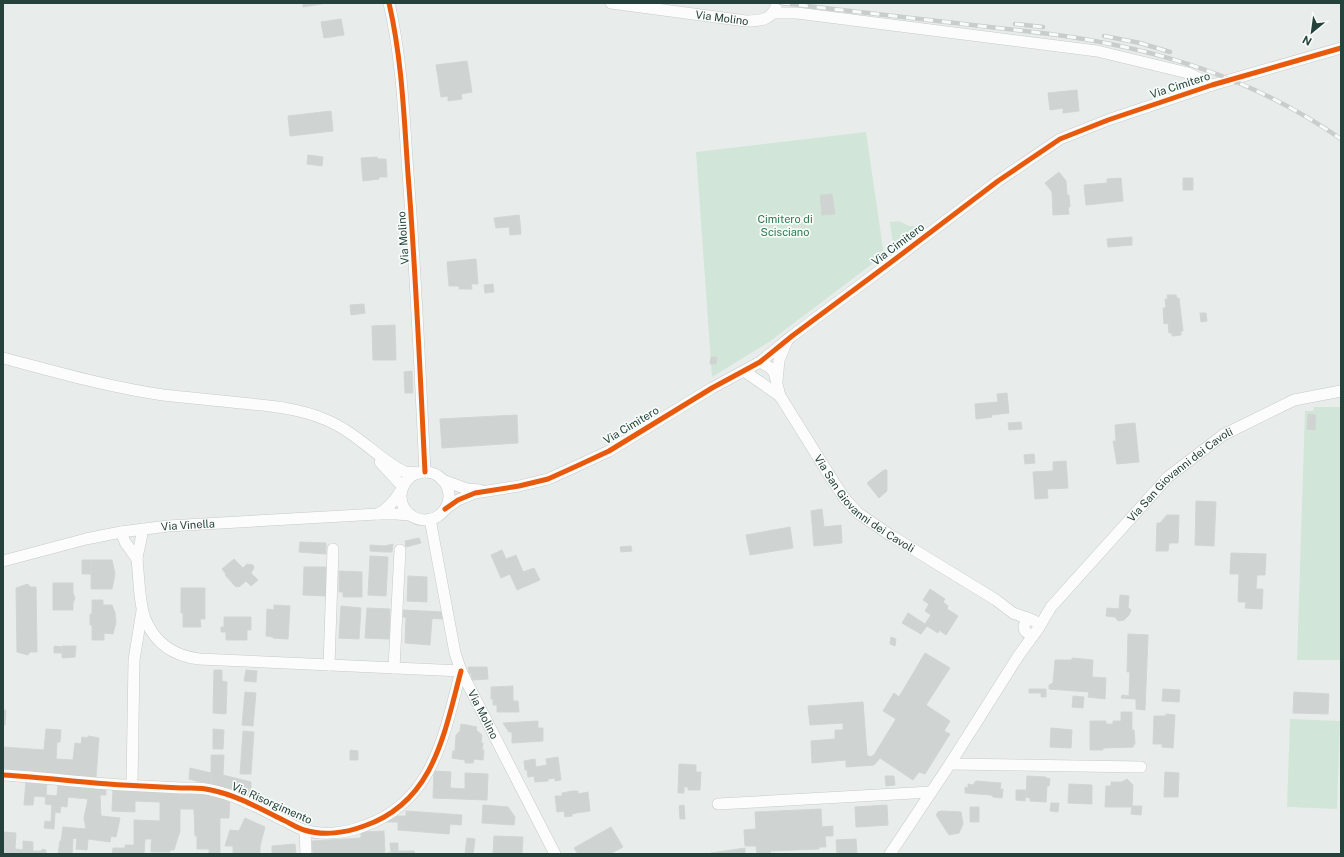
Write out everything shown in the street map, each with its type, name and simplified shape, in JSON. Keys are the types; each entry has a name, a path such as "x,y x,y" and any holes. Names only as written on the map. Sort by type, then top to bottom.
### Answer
{"street":[{"name":"Via Molino","path":"388,3 393,23 403,101 414,252 422,472"},
{"name":"Via Molino","path":"611,3 746,21 758,21 775,8 797,13 1097,51 1188,73 1212,85"},
{"name":"Via Cimitero","path":"485,490 519,486 554,477 609,451 712,388 760,362 788,339 1012,170 1060,139 1108,120 1212,85 1341,48"},
{"name":"Via San Giovanni dei Cavoli","path":"777,381 779,360 788,339"},
{"path":"3,358 131,389 193,398 280,407 325,419 342,428 397,468 405,472 422,472 436,475 447,486 449,494 445,509"},
{"name":"Via San Giovanni dei Cavoli","path":"760,362 774,372 780,396 832,481 845,499 858,513 890,535 996,600 1030,626"},
{"name":"Via San Giovanni dei Cavoli","path":"744,371 780,396"},
{"name":"Via San Giovanni dei Cavoli","path":"890,854 950,764 1019,655 1030,626 1051,607 1168,476 1223,435 1294,400 1341,391"},
{"path":"368,446 403,487"},
{"path":"378,514 386,509 413,475 422,472"},
{"path":"442,480 467,488 485,490"},
{"path":"403,487 401,495 402,503 406,510 418,519 430,519 440,514 465,496 485,490"},
{"name":"Via Vinella","path":"3,561 86,539 142,529 378,514 411,515"},
{"name":"Via Molino","path":"430,519 455,653 461,671 555,854"},
{"path":"142,529 142,541 137,560 143,609 146,621 163,644 173,652 185,658 199,660 461,671"},
{"path":"121,532 125,542 137,560"},
{"path":"329,665 333,549"},
{"path":"394,668 400,550"},
{"path":"132,785 134,660 143,609"},
{"name":"Via Risorgimento","path":"3,775 208,789 228,794 305,830 326,833 348,832 371,824 389,814 404,804 417,789 438,751 446,728 461,671"},
{"path":"950,764 1141,767"},
{"path":"718,804 931,792"},
{"path":"305,830 306,854"}],"green space":[{"name":"Cimitero di Scisciano","path":"866,132 884,255 769,342 712,377 696,152"},
{"path":"899,221 909,226 918,226 899,242 895,242 892,239 890,222"},
{"path":"1314,407 1341,407 1341,660 1297,660 1305,411 1313,411"},
{"path":"1290,719 1340,721 1337,809 1287,807"}],"building":[{"path":"303,3 327,3 303,7"},
{"path":"341,19 344,35 324,38 321,22"},
{"path":"467,61 472,92 461,94 462,99 448,101 448,96 441,97 436,65"},
{"path":"1077,90 1079,111 1063,113 1063,108 1050,110 1048,93"},
{"path":"331,111 333,131 290,136 288,116"},
{"path":"308,155 323,157 322,166 307,164"},
{"path":"377,157 378,159 386,159 387,177 379,177 379,179 363,181 361,158"},
{"path":"1059,172 1066,181 1070,207 1068,207 1069,214 1053,215 1052,192 1045,183"},
{"path":"1121,178 1123,201 1086,205 1084,185 1107,183 1107,179"},
{"path":"1183,178 1193,178 1193,190 1183,190"},
{"path":"832,194 835,214 822,215 820,195"},
{"path":"519,215 520,222 509,224 509,227 496,228 494,218"},
{"path":"520,222 521,234 510,235 509,224"},
{"path":"1132,237 1132,245 1108,247 1107,239"},
{"path":"476,259 478,284 471,284 472,289 459,289 459,286 449,286 447,262"},
{"path":"493,284 494,292 485,293 484,285"},
{"path":"1167,295 1176,295 1177,298 1179,298 1183,331 1181,331 1181,335 1172,336 1172,333 1169,333 1168,323 1164,324 1163,308 1166,308 1165,299 1168,299"},
{"path":"364,304 365,313 351,315 350,305"},
{"path":"1200,313 1206,313 1207,321 1201,322"},
{"path":"395,325 396,360 373,360 372,326"},
{"path":"711,357 717,357 716,364 710,364"},
{"path":"412,371 413,393 405,393 404,372"},
{"path":"1007,393 1009,413 991,415 992,417 976,419 975,404 998,402 997,394"},
{"path":"1308,414 1316,415 1315,430 1307,429"},
{"path":"517,415 518,443 442,448 440,419"},
{"path":"1021,422 1022,429 1009,430 1008,423"},
{"path":"1135,423 1139,462 1117,464 1113,441 1116,441 1115,425"},
{"path":"1034,454 1035,463 1025,464 1024,455"},
{"path":"1066,461 1068,488 1047,489 1048,498 1035,499 1033,472 1053,471 1053,462"},
{"path":"884,470 887,470 887,491 879,498 867,483"},
{"path":"1196,501 1216,502 1214,546 1195,545"},
{"path":"822,509 824,527 841,525 842,543 814,546 811,511"},
{"path":"1167,515 1179,515 1178,543 1169,543 1168,551 1156,551 1157,523 1160,523"},
{"path":"790,527 793,548 750,555 746,535"},
{"path":"419,538 421,543 406,547 405,541"},
{"path":"300,542 326,543 326,554 299,552"},
{"path":"393,544 392,552 384,552 385,546"},
{"path":"370,545 385,546 384,552 370,551"},
{"path":"631,546 632,551 621,552 620,547"},
{"path":"502,550 506,559 516,555 523,572 534,568 540,580 517,590 510,574 501,578 491,555"},
{"path":"1231,553 1266,554 1265,575 1257,575 1256,589 1263,589 1262,609 1245,608 1246,602 1238,602 1239,574 1230,574"},
{"path":"370,556 388,557 386,596 368,595"},
{"path":"234,559 243,568 247,564 253,565 254,568 251,573 258,580 251,586 246,581 239,587 236,587 225,575 226,574 222,569"},
{"path":"82,560 91,560 91,574 82,574"},
{"path":"91,560 112,560 115,574 112,589 91,589"},
{"path":"304,567 326,567 326,596 303,595"},
{"path":"339,571 362,572 362,597 343,597 343,592 339,592"},
{"path":"408,576 427,577 427,602 407,601"},
{"path":"53,583 73,583 73,593 75,598 73,610 53,610"},
{"path":"28,584 30,587 36,587 37,652 30,652 28,655 17,652 16,588"},
{"path":"181,588 205,588 205,619 200,619 201,627 183,627 183,613 181,613"},
{"path":"930,589 945,599 943,602 948,606 947,609 958,616 946,635 939,630 938,633 927,626 921,634 902,623 908,613 925,624 931,615 925,611 929,604 923,600"},
{"path":"1120,595 1129,596 1128,607 1131,610 1129,615 1124,620 1118,621 1115,617 1106,616 1107,608 1119,609"},
{"path":"92,600 103,600 103,605 112,605 115,613 116,622 113,634 104,633 104,640 92,640 90,614 92,614"},
{"path":"274,605 290,606 288,639 266,636 267,609 274,610"},
{"path":"341,606 361,608 359,639 339,638"},
{"path":"367,608 390,609 389,639 365,638"},
{"path":"403,610 443,612 444,619 403,617"},
{"path":"224,617 251,617 251,630 247,630 247,640 226,640 226,632 221,632 221,627 224,627"},
{"path":"406,617 432,618 430,645 405,643"},
{"path":"1128,634 1148,635 1145,710 1136,709 1136,699 1121,698 1122,695 1129,696 1130,672 1127,672"},
{"path":"891,637 896,639 895,646 890,644"},
{"path":"54,646 62,647 62,653 54,653"},
{"path":"62,646 76,646 75,657 62,658"},
{"path":"925,653 950,668 926,705 950,721 944,731 950,734 925,774 919,772 913,780 880,758 874,765 846,767 846,760 812,763 811,741 835,739 835,730 843,730 843,723 810,725 808,706 863,702 867,755 870,757 874,755 896,719 883,711 894,693 899,697"},
{"path":"1072,658 1093,660 1092,677 1106,678 1105,699 1088,697 1089,692 1049,689 1049,685 1053,683 1055,660 1072,660"},
{"path":"468,667 487,667 488,679 472,680"},
{"path":"214,670 222,670 222,681 227,682 226,714 213,713"},
{"path":"246,670 257,671 256,682 244,681"},
{"path":"513,686 513,701 518,701 519,712 497,712 497,705 493,705 493,699 491,699 491,687"},
{"path":"1029,689 1046,689 1046,697 1041,697 1041,693 1029,693"},
{"path":"1163,689 1180,690 1179,702 1162,701"},
{"path":"245,692 256,693 253,726 242,725"},
{"path":"1294,692 1329,694 1328,714 1293,713"},
{"path":"1073,696 1084,697 1083,708 1072,707"},
{"path":"3,710 6,710 5,725 3,725"},
{"path":"1121,712 1132,712 1132,730 1134,730 1135,743 1133,747 1090,750 1090,721 1106,721 1106,724 1113,724 1113,721 1121,721"},
{"path":"1166,714 1175,715 1173,748 1162,747 1162,744 1153,744 1154,716 1166,716"},
{"path":"538,721 538,728 543,728 543,741 512,743 512,732 509,732 503,723"},
{"path":"461,724 477,727 476,730 482,735 481,743 483,743 482,750 484,750 483,760 474,759 473,763 465,763 465,760 452,758 453,751 455,751 456,735 460,731"},
{"path":"1051,728 1072,730 1071,748 1050,747"},
{"path":"46,729 61,730 60,742 57,742 56,759 73,760 75,743 81,744 82,737 88,738 88,736 99,738 96,778 3,770 3,747 44,750"},
{"path":"213,729 224,730 223,749 213,749"},
{"path":"243,731 254,732 251,774 240,774"},
{"path":"350,750 358,751 358,760 350,760"},
{"path":"211,755 224,755 223,775 251,782 251,797 241,792 211,785"},
{"path":"558,757 561,780 555,781 555,778 548,779 548,781 535,782 534,776 528,777 527,770 525,770 524,761 535,759 536,767 547,765 546,759"},
{"path":"679,764 696,765 696,772 701,772 700,790 688,790 688,787 684,787 684,793 678,793"},
{"path":"190,768 211,773 211,785 189,779"},
{"path":"434,771 451,772 450,788 465,789 465,773 488,774 487,800 433,798"},
{"path":"1165,772 1179,773 1178,797 1164,797"},
{"path":"885,776 894,776 895,785 886,786"},
{"path":"1027,776 1046,777 1050,779 1049,786 1047,786 1046,802 1030,801 1030,798 1026,797"},
{"path":"1127,779 1133,785 1132,807 1105,807 1106,786 1111,786 1111,782 1122,782"},
{"path":"26,780 47,782 46,795 57,796 58,784 106,789 106,795 100,795 101,816 120,818 116,837 111,836 110,842 88,839 87,850 76,849 77,839 73,838 72,854 58,854 63,827 86,829 84,818 88,799 68,797 67,807 61,806 60,813 55,812 54,829 44,828 45,821 51,822 52,805 45,804 46,797 34,796 33,805 24,805"},
{"path":"976,781 1001,783 1000,789 1003,789 1002,798 993,797 991,795 965,793 965,787 968,788 968,784 973,785"},
{"path":"1069,784 1092,785 1092,804 1068,803"},
{"path":"113,789 207,791 230,796 229,818 220,818 220,854 209,854 209,849 197,849 194,809 180,809 180,831 174,850 170,850 170,852 151,852 152,839 145,839 144,854 112,854 113,848 125,848 125,845 134,845 134,820 160,821 160,802 135,801 135,812 112,811"},
{"path":"1016,790 1026,790 1025,801 1016,800"},
{"path":"573,791 576,813 572,814 572,816 565,817 564,811 557,812 555,796 562,796 562,793"},
{"path":"573,791 578,791 578,794 588,792 590,811 576,813"},
{"path":"1051,803 1059,803 1058,812 1050,811"},
{"path":"483,805 508,807 515,817 514,825 482,823"},
{"path":"684,805 685,819 680,819 679,806"},
{"path":"887,805 888,825 856,827 855,807"},
{"path":"1132,806 1142,806 1141,815 1131,814"},
{"path":"970,807 979,807 979,822 970,822"},
{"path":"821,809 822,827 833,826 833,836 825,836 826,847 819,847 819,849 770,851 771,854 757,854 756,846 745,846 744,830 756,829 755,812"},
{"path":"406,811 462,815 461,825 450,824 449,834 398,830 398,822 385,822 398,816 406,816"},
{"path":"941,811 961,812 963,824 959,833 949,835 936,815"},
{"path":"245,818 265,827 260,846 260,854 233,854 233,846 225,846 230,830 239,831"},
{"path":"611,827 623,847 610,854 578,854 574,848"},
{"path":"384,831 385,854 313,854 312,841 361,838 361,832"},
{"path":"3,832 16,833 15,849 23,850 23,841 33,842 33,851 42,851 42,849 46,850 46,854 3,854"},
{"path":"494,836 523,837 522,854 493,854"},
{"path":"467,838 475,839 473,854 465,854"},
{"path":"856,839 857,854 837,854 836,840"},
{"path":"390,843 398,843 398,851 414,851 415,854 388,854 388,852 391,853"},
{"path":"295,844 296,854 272,854 272,846"},
{"path":"745,848 745,854 711,853"}],"railway":[{"path":"781,3 1050,34 1090,40 1166,57 1238,83 1273,99 1341,139"},
{"path":"1015,24 1043,27"},
{"path":"1104,36 1140,43 1170,52"}],"cycle path":[{"path":"389,3 397,45 404,110 416,286 425,472"},
{"path":"445,509 458,500 475,493 519,486 548,479 579,465 609,451 712,388 760,362 792,336 998,181 1060,139 1108,120 1212,85 1341,48"},
{"path":"3,775 108,784 203,788 220,792 238,799 304,830 319,833 334,833 350,830 364,826 388,815 406,801 421,783 432,763 441,741 449,718 461,671"}]}
